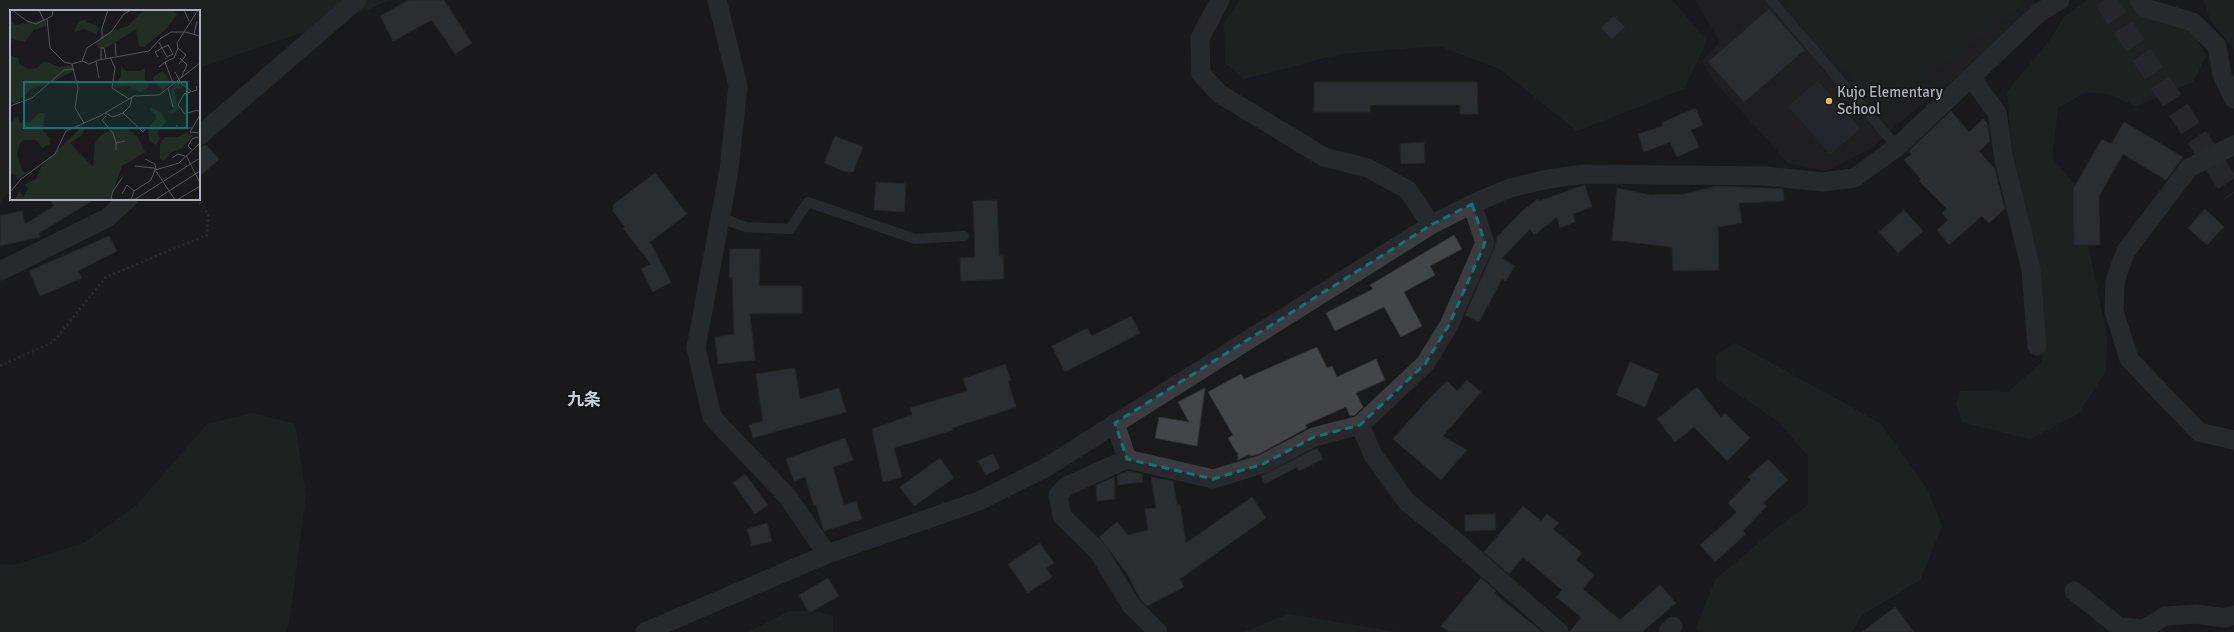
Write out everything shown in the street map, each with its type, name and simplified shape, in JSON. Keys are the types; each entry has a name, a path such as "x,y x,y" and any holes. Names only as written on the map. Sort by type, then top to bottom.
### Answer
{"street":[{"path":"200,135 357,0"},
{"path":"717,0 738,86 729,170 696,348 712,417 787,496 827,554"},
{"path":"1220,0 1200,38 1201,74 1205,79 1220,94 1324,157 1368,168 1408,190 1431,225"},
{"path":"645,632 827,554 979,501 1046,468 1115,423 1431,225 1472,204 1510,188 1548,178 1584,174 1765,176 1823,182 1854,178 1897,147 1971,77 2036,6 2060,0"},
{"path":"2139,0 2145,8 2193,22 2218,46 2222,75 2234,99"},
{"path":"1971,77 1997,113 2004,159 2031,270 2037,346"},
{"path":"2234,144 2189,168 2126,252 2115,281 2114,311 2129,359 2199,432 2234,440"},
{"path":"0,271 107,218 127,200"},
{"path":"1158,632 1131,605 1098,551 1062,516 1058,495 1067,486 1127,459 1213,479 1263,464 1314,437 1360,425 1425,364 1449,325 1485,242 1472,204"},
{"path":"1115,423 1127,459"},
{"path":"1360,425 1373,455 1407,502 1453,539 1559,632"},
{"path":"2074,591 2119,627 2144,629 2165,616 2196,614 2225,618 2234,615"}],"lane":[{"path":"1771,0 1897,147"},
{"path":"720,217 745,227 790,229 808,202 915,238 964,236"}],"path":[{"path":"0,366 53,342 106,277 207,235 208,213 197,200"}],"highlighted area":[{"path":"1472,204 1485,243 1449,325 1425,364 1360,425 1314,437 1263,464 1213,479 1127,459 1115,423 1431,225"}],"shaded area":[{"path":"0,0 389,0 370,9 200,68 200,10 10,10 10,192 0,202"},
{"path":"1240,0 1672,0 1707,41 1684,89 1577,131 1500,69 1439,46 1340,54 1244,79 1225,63 1224,23"},
{"name":"Kujo Elementary School","path":"1695,0 2033,0 2040,12 1901,121 1874,147 1826,171 1788,163 1715,82 1702,61 1720,42"},
{"path":"1786,0 2020,0 2023,5 1887,107 1844,71 1831,58 1807,31"},
{"path":"2087,0 2129,0 2149,17 2182,25 2197,39 2206,56 2193,82 2136,106 2109,94 2086,92 2058,108 2052,158 2076,186 2107,337 2106,371 2078,414 2030,439 1962,422 1956,404 1960,391 2008,392 2042,362 2043,334 2039,280 2035,253 2012,146 2007,92 2050,40 2064,17"},
{"path":"2204,0 2234,0 2234,49 2211,22"},
{"path":"1818,81 1860,129 1830,154 1788,106"},
{"path":"1735,343 1880,423 1927,489 1942,526 1920,580 1862,615 1852,632 1699,632 1696,627 1716,579 1773,531 1808,505 1808,456 1779,422 1716,379 1716,355"},
{"path":"253,413 295,424 306,495 289,623 285,632 0,632 0,564 14,565 84,543 137,505 207,424"},
{"path":"789,611 811,611 833,615 833,632 749,632"},
{"path":"1289,614 1397,632 1244,632"}],"building":[{"path":"409,0 444,0 472,43 455,54 432,20 393,41 380,16"},
{"path":"1769,9 1805,50 1744,102 1708,62"},
{"path":"1614,16 1625,27 1612,39 1601,28"},
{"path":"1314,82 1477,82 1478,114 1460,114 1460,105 1370,105 1370,112 1314,112"},
{"path":"1695,108 1703,125 1691,130 1699,147 1677,157 1670,142 1644,152 1638,134 1663,126 1662,123"},
{"path":"1951,111 1969,132 1983,119 1987,123 1990,141 1979,151 1995,169 1997,183 2005,209 1989,223 1982,216 1949,245 1937,230 1948,220 1942,213 1947,209 1919,181 1921,179 1904,160 1911,154 1909,151"},
{"path":"2124,122 2183,157 2166,180 2123,154 2099,196 2100,245 2074,245 2073,189 2102,139 2111,144"},
{"path":"835,136 863,147 853,172 847,172 824,163"},
{"path":"1424,142 1425,163 1401,164 1400,144"},
{"path":"206,145 219,159 200,176 200,147"},
{"path":"655,173 687,214 650,242 671,282 653,292 641,269 651,264 623,228 625,227 613,211 613,205"},
{"path":"876,182 906,184 904,212 874,210"},
{"path":"1585,185 1592,207 1573,214 1575,222 1560,228 1557,217 1534,235 1530,229 1502,258 1515,266 1506,281 1502,279 1479,322 1465,315 1495,247 1497,237 1522,211 1538,199 1539,201"},
{"path":"1716,186 1783,189 1784,201 1739,203 1742,223 1718,227 1719,270 1673,271 1672,247 1612,240 1617,188 1651,195 1685,194"},
{"path":"51,200 93,200 39,233 40,237 0,246 0,216 22,211 25,224 54,206"},
{"path":"997,200 999,256 1003,256 1004,279 961,281 960,258 975,257 973,201"},
{"path":"2205,209 2224,227 2207,245 2188,228"},
{"path":"1904,210 1923,231 1898,253 1879,232"},
{"path":"1454,235 1462,249 1430,266 1435,275 1404,292 1422,326 1401,337 1384,307 1335,331 1326,313 1373,289 1370,285"},
{"path":"109,236 117,251 78,271 82,278 40,296 29,271"},
{"path":"730,249 760,249 759,286 802,286 802,313 750,314 755,360 718,364 715,337 734,334 732,277 729,277"},
{"path":"1131,316 1140,333 1065,372 1052,346 1087,328 1092,336"},
{"path":"1317,347 1327,368 1332,366 1337,377 1376,359 1385,380 1356,393 1363,407 1355,415 1350,416 1346,407 1305,425 1307,428 1259,454 1250,456 1250,454 1238,460 1238,453 1228,438 1233,435 1208,392 1241,374 1244,379"},
{"path":"1630,362 1659,374 1645,407 1616,395"},
{"path":"1005,364 1011,380 1008,381 1016,407 952,428 953,430 894,448 902,477 883,482 872,429 912,415 910,408 967,391 963,379"},
{"path":"795,368 800,399 839,388 846,412 753,438 749,425 763,421 756,374"},
{"path":"1467,380 1481,392 1443,436 1467,450 1441,480 1393,439 1447,381 1457,391"},
{"path":"1697,387 1721,418 1725,413 1750,438 1727,461 1694,427 1675,442 1657,419"},
{"path":"1205,388 1197,446 1155,438 1159,417 1189,422 1178,402"},
{"path":"845,438 853,460 833,467 844,505 856,501 862,519 824,531 805,477 794,481 786,459"},
{"path":"1317,448 1323,459 1299,471 1297,467 1265,484 1261,476"},
{"path":"993,454 1000,468 986,475 978,461"},
{"path":"940,458 954,478 914,506 900,487"},
{"path":"1768,459 1788,480 1763,503 1767,506 1743,531 1746,534 1715,562 1700,545 1737,512 1728,503 1751,480 1748,477"},
{"path":"1128,471 1142,474 1143,482 1118,485 1117,476"},
{"path":"745,474 768,505 755,514 733,483"},
{"path":"1114,477 1115,499 1097,501 1096,485"},
{"path":"1151,477 1173,481 1177,505 1180,504 1186,543 1252,497 1266,518 1180,579 1184,587 1147,606 1140,599 1127,573 1099,537 1117,522 1128,535 1148,530 1145,509 1156,508"},
{"path":"1523,506 1541,521 1547,514 1559,523 1553,529 1582,553 1576,560 1594,575 1583,589 1620,620 1660,585 1676,603 1642,632 1570,632 1581,617 1556,597 1562,590 1523,557 1509,574 1484,552"},
{"path":"1495,514 1496,530 1465,531 1465,515"},
{"path":"767,523 772,541 752,546 747,529"},
{"path":"1040,543 1054,563 1046,568 1052,577 1028,593 1008,564"},
{"path":"828,578 839,596 809,613 799,595"},
{"path":"1481,578 1496,591 1494,593 1542,632 1449,632 1441,626"},
{"path":"1895,607 1914,632 1862,632"}],"tunnel":[{"path":"2105,0 2234,193"}],"place":[{"name":"Kujo Elementary School","path":"1829,101"}],"district":[{"name":"九条","path":"584,399"}]}
